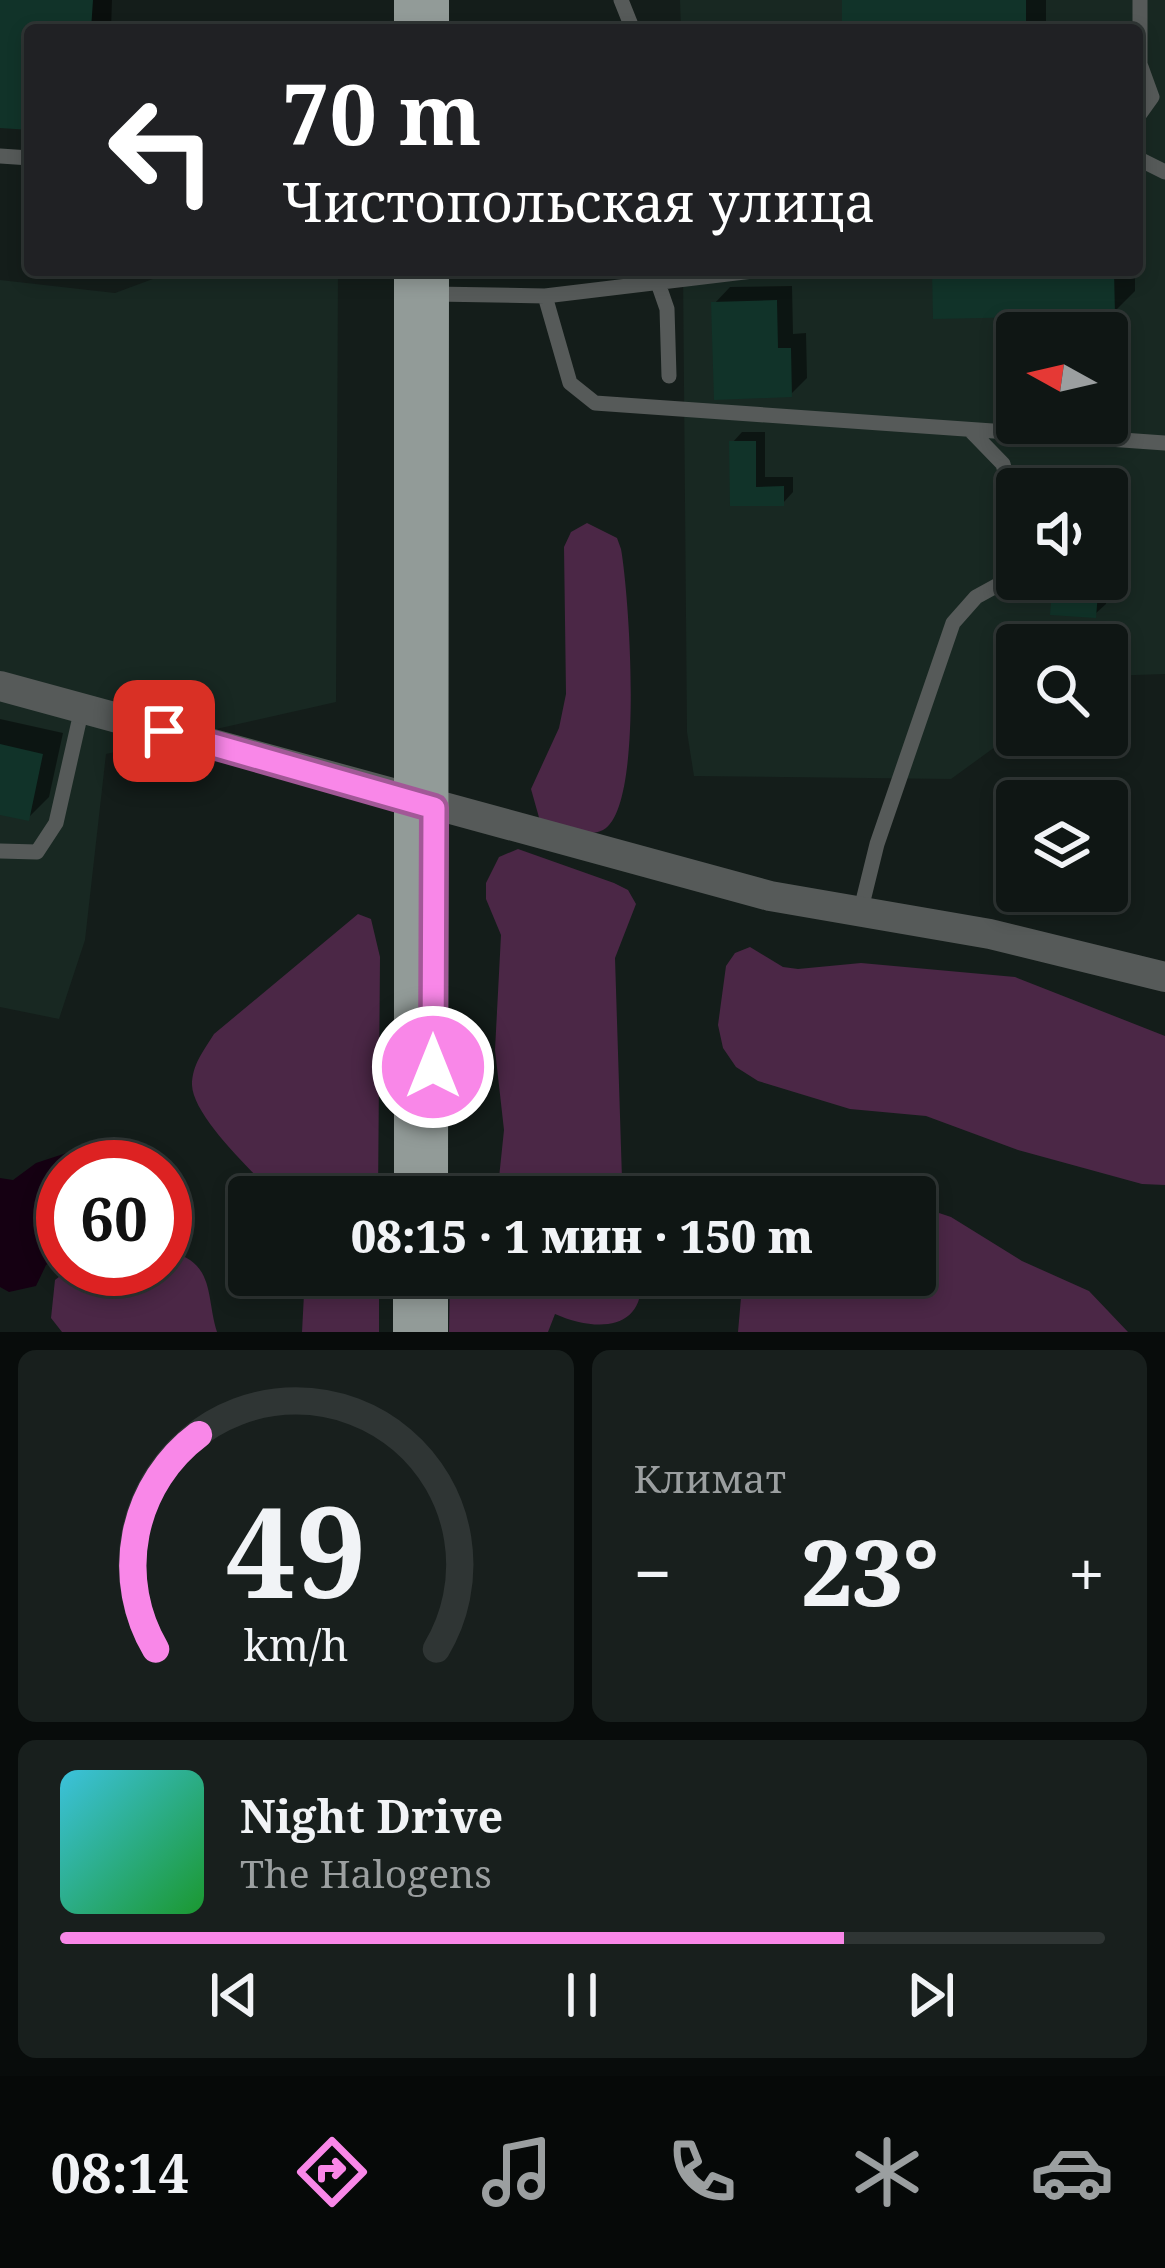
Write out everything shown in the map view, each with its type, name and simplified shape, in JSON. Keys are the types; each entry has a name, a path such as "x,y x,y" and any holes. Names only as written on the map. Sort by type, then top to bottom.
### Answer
{"main road":[{"path":"409,276 432,1176"},
{"path":"410,1176 434,282"},
{"path":"408,1332 409,1296"},
{"path":"433,1296 433,1332"}],"street":[{"path":"0,686 422,805 770,896 1006,938 1165,977"}],"lane":[{"path":"1143,72 1152,97 1143,110"},
{"path":"434,282 545,296 713,276"},
{"path":"658,283 667,309 669,376"},
{"path":"545,296 570,383 595,404 1165,443"},
{"path":"970,430 1005,468"},
{"path":"860,913 877,844 953,623 976,597 996,586"},
{"path":"0,851 37,852 56,824 82,708"}],"shaded area":[{"path":"680,0 1165,0 1165,674 1128,675 1128,624 996,624 996,746 951,779 694,776 687,732 683,276 1143,276 1143,24 681,24"},
{"path":"161,276 338,276 336,702 106,754 85,940 59,1019 0,1007 0,280 115,293"},
{"path":"587,523 617,538 621,549 631,698 625,783 616,813 603,830 589,833 540,821 531,789 559,728 566,694 564,547 571,532"},
{"path":"518,849 614,883 628,890 636,904 615,958 622,1176 499,1176 504,1130 495,1050 501,935 486,899 486,883 499,857"},
{"path":"358,914 371,919 380,957 378,1176 257,1176 227,1144 195,1098 194,1071 214,1034"},
{"path":"750,947 783,967 798,969 861,963 1015,977 1165,1036 1165,1185 1142,1184 1018,1150 926,1116 850,1109 758,1081 736,1067 723,1048 718,1025 726,966 735,953"},
{"path":"36,1163 36,1286 9,1292 0,1287 0,1178 13,1180"},
{"path":"936,1212 1022,1261 1089,1291 1128,1332 738,1332 741,1296 936,1296"},
{"path":"192,1262 206,1283 217,1332 62,1332 51,1318 53,1296 192,1296"},
{"path":"304,1296 379,1296 379,1332 302,1332"},
{"path":"450,1296 639,1296 627,1317 615,1323 586,1324 555,1314 548,1332 449,1332"}],"building":[{"path":"0,0 93,0 91,24 24,24 24,130 0,128"},
{"path":"842,0 1026,0 1026,24 842,24"},
{"path":"932,276 1114,276 1115,312 996,312 996,318 933,319"},
{"path":"777,300 778,348 791,348 792,397 714,400 711,302"},
{"path":"729,441 756,441 756,487 784,486 784,506 730,506"},
{"path":"1051,600 1097,600 1096,618 1050,615"},
{"path":"0,744 43,754 29,821 0,815"}],"route":[{"path":"164,731 434,808 433,1067"}]}
